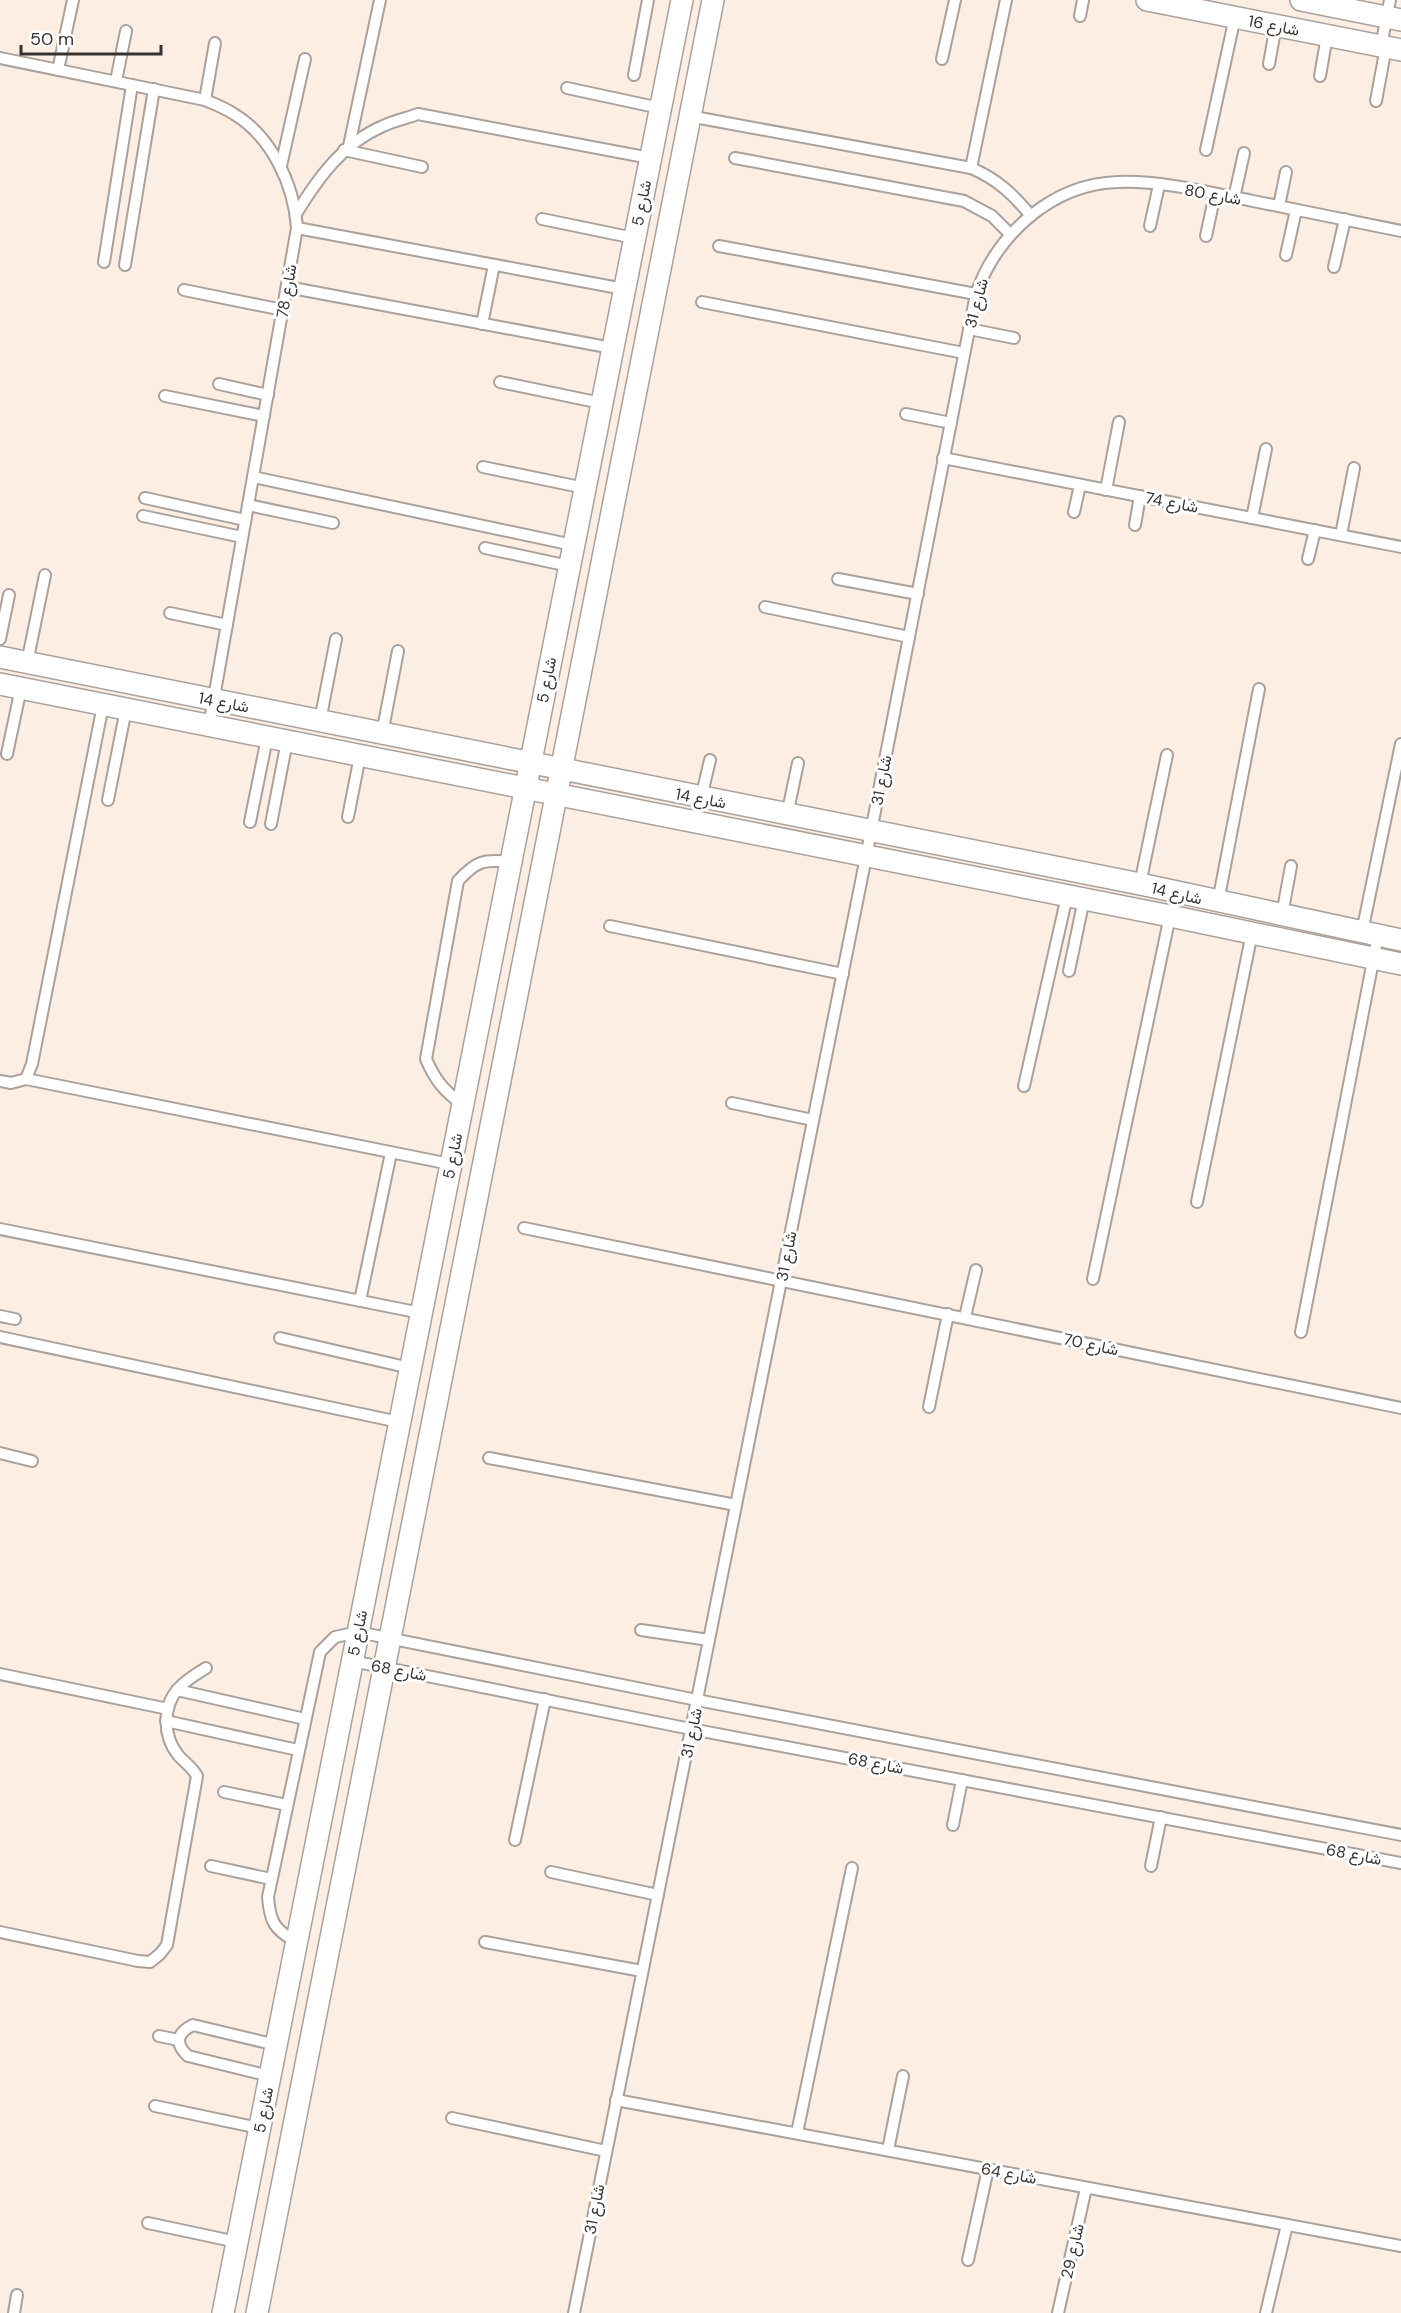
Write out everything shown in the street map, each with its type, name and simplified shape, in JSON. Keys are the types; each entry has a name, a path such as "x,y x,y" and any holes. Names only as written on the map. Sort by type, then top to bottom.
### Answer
{"street":[{"name":"شارع 5","path":"223,2313 681,0"},
{"name":"شارع 5","path":"257,2313 713,0"},
{"name":"شارع 16","path":"1147,0 1389,48"},
{"name":"شارع 16","path":"1301,0 1392,12"},
{"name":"شارع 14","path":"0,657 1140,884 1401,940"},
{"name":"شارع 14","path":"10,686 1401,964"}],"lane":[{"path":"58,70 73,0"},
{"path":"347,148 380,0"},
{"path":"634,75 648,0"},
{"path":"942,59 955,0"},
{"path":"971,168 1006,0"},
{"path":"1080,16 1083,0"},
{"path":"1376,101 1389,48 1392,12"},
{"path":"1206,150 1235,17"},
{"path":"1269,64 1276,26"},
{"path":"116,81 126,31"},
{"path":"1320,76 1328,36"},
{"path":"205,100 215,43"},
{"name":"شارع 78","path":"0,58 205,100 235,114 261,137 281,166 296,214 297,228 209,726"},
{"path":"281,166 305,59"},
{"path":"104,262 132,85"},
{"path":"567,88 660,108"},
{"path":"125,265 154,89"},
{"path":"296,214 317,179 347,148 382,126 418,114 650,158"},
{"path":"689,116 971,168 1005,186 1031,216"},
{"path":"347,148 422,167"},
{"path":"1234,198 1244,153"},
{"path":"735,158 964,201 992,216 1010,234"},
{"path":"1279,206 1286,172"},
{"name":"شارع 80","path":"1031,216 1050,202 1092,186 1115,182 1138,182 1215,194 1401,231"},
{"path":"1150,226 1159,185"},
{"path":"1206,236 1215,194"},
{"path":"1286,255 1296,210"},
{"name":"شارع 31","path":"574,2313 867,857 976,294 989,262 1010,234 1031,216"},
{"path":"542,219 634,238"},
{"path":"1334,267 1345,219"},
{"path":"297,228 624,289"},
{"path":"718,246 976,294"},
{"path":"482,324 494,265"},
{"path":"287,287 612,348"},
{"path":"184,290 283,310"},
{"path":"702,302 964,353"},
{"path":"969,329 1014,338"},
{"path":"500,382 602,403"},
{"path":"219,384 268,395"},
{"path":"165,396 264,416"},
{"path":"906,414 951,423"},
{"path":"1106,490 1119,422"},
{"path":"1252,518 1266,449"},
{"name":"شارع 74","path":"943,458 1401,547"},
{"path":"483,467 585,488"},
{"path":"1341,535 1354,468"},
{"path":"253,477 571,555"},
{"path":"1074,512 1080,485"},
{"path":"1135,525 1140,496"},
{"path":"144,498 245,520"},
{"path":"248,505 333,523"},
{"path":"143,516 243,537"},
{"path":"1308,559 1315,530"},
{"path":"486,548 571,555"},
{"path":"27,663 45,575"},
{"path":"838,579 918,594"},
{"path":"0,639 9,595"},
{"path":"765,608 909,637"},
{"path":"170,613 227,625"},
{"path":"320,721 336,639"},
{"path":"382,734 398,651"},
{"path":"8,754 10,686"},
{"path":"1218,902 1258,689"},
{"path":"26,1079 32,1065 103,705"},
{"path":"108,800 126,709"},
{"path":"250,822 277,740"},
{"path":"271,824 277,740"},
{"path":"1301,1332 1373,958 1370,934 1401,744"},
{"path":"1140,884 1167,755"},
{"path":"348,817 360,756"},
{"path":"701,798 710,760"},
{"path":"787,815 798,763"},
{"path":"462,1104 445,1092 433,1076 426,1059 458,881 471,867 488,860 510,862"},
{"path":"1281,915 1291,866"},
{"path":"1069,971 1076,898"},
{"path":"1024,1086 1076,898"},
{"path":"1093,1279 1170,916"},
{"path":"610,926 843,974"},
{"path":"1197,1202 1252,933"},
{"path":"0,1081 11,1083 26,1079 450,1164"},
{"path":"732,1103 813,1120"},
{"path":"360,1301 391,1153"},
{"name":"شارع 70","path":"524,1228 1401,1408"},
{"path":"0,1229 421,1313"},
{"path":"965,1317 976,1270"},
{"path":"929,1407 948,1314"},
{"path":"0,1316 15,1318"},
{"path":"0,1337 399,1422"},
{"path":"280,1338 410,1368"},
{"path":"0,1454 32,1461"},
{"path":"489,1458 736,1505"},
{"path":"641,1630 709,1640"},
{"path":"296,1942 279,1932 269,1915 268,1897 271,1879 320,1652 335,1637 358,1632"},
{"name":"شارع 68","path":"358,1632 697,1700 1401,1835"},
{"name":"شارع 68","path":"352,1661 691,1729 1401,1863"},
{"path":"0,1932 138,1961 150,1962 160,1954 167,1945 197,1776 192,1767 178,1755 169,1739 166,1721 168,1709 177,1690 206,1668"},
{"path":"0,1674 168,1709"},
{"path":"177,1690 305,1719"},
{"path":"515,1840 545,1699"},
{"path":"166,1721 298,1750"},
{"path":"953,1825 962,1780"},
{"path":"224,1792 287,1805"},
{"path":"1151,1866 1161,1817"},
{"path":"211,1866 271,1879"},
{"path":"797,2133 852,1868"},
{"path":"551,1872 658,1895"},
{"path":"485,1941 642,1971"},
{"path":"270,2076 188,2056 181,2049 179,2040 183,2030 194,2025 276,2045"},
{"path":"159,2036 179,2040"},
{"path":"888,2150 903,2076"},
{"name":"شارع 64","path":"616,2100 1401,2246"},
{"path":"155,2106 259,2128"},
{"path":"452,2118 606,2151"},
{"path":"968,2260 988,2169"},
{"name":"شارع 29","path":"1058,2313 1086,2188"},
{"path":"148,2223 237,2242"},
{"path":"1266,2313 1287,2225"},
{"path":"14,2313 18,2295"}],"shaded area":[{"path":"0,0 1401,0 1401,2313 0,2313"}]}
